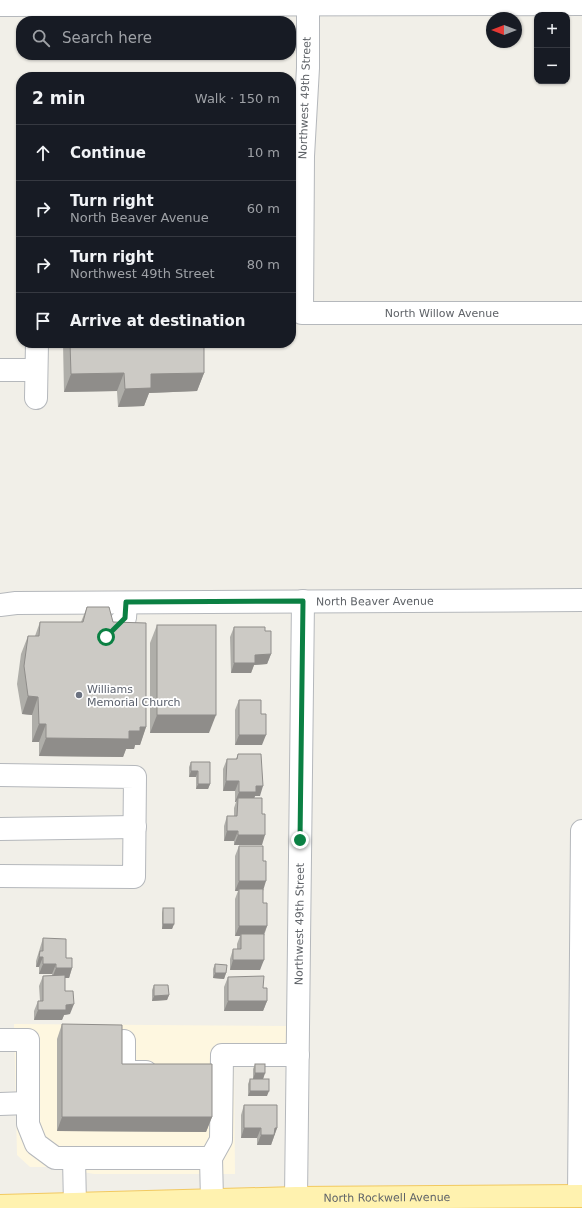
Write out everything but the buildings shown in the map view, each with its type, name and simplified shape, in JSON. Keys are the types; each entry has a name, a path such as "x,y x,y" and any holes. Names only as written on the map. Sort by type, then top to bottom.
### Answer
{"main road":[{"name":"North Rockwell Avenue","path":"0,1206 87,1205 296,1198 452,1202 574,1199"}],"street":[{"name":"Northwest 49th Street","path":"302,313 303,156 308,68 308,4"},
{"path":"0,5 582,4"},
{"name":"North Willow Avenue","path":"302,313 582,314"},
{"path":"36,398 37,348"},
{"path":"0,370 36,370"},
{"name":"North Beaver Avenue","path":"0,605 126,602 582,600"},
{"name":"Northwest 49th Street","path":"296,1198 303,601"},
{"path":"106,637 125,618 126,602"},
{"path":"58,603 61,620 65,625"},
{"path":"0,775 135,777 134,877 0,876"},
{"path":"0,829 135,827"},
{"path":"574,1199 582,831"},
{"path":"0,1040 28,1040 28,1124 36,1144 55,1158 211,1158"},
{"path":"124,1041 124,1072 169,1072"},
{"path":"212,1200 211,1158 221,1140 222,1055 298,1055"},
{"path":"199,1072 222,1072"},
{"path":"0,1104 28,1103"},
{"path":"74,1158 87,1205"}],"shaded area":[{"path":"14,1024 288,1026 287,1064 234,1065 235,1174 94,1174 54,1167 30,1167 17,1155"}],"place":[{"name":"Williams Memorial Church","path":"79,695"}],"route":[{"path":"106,637 125,618 126,602 303,601 300,840"}]}
